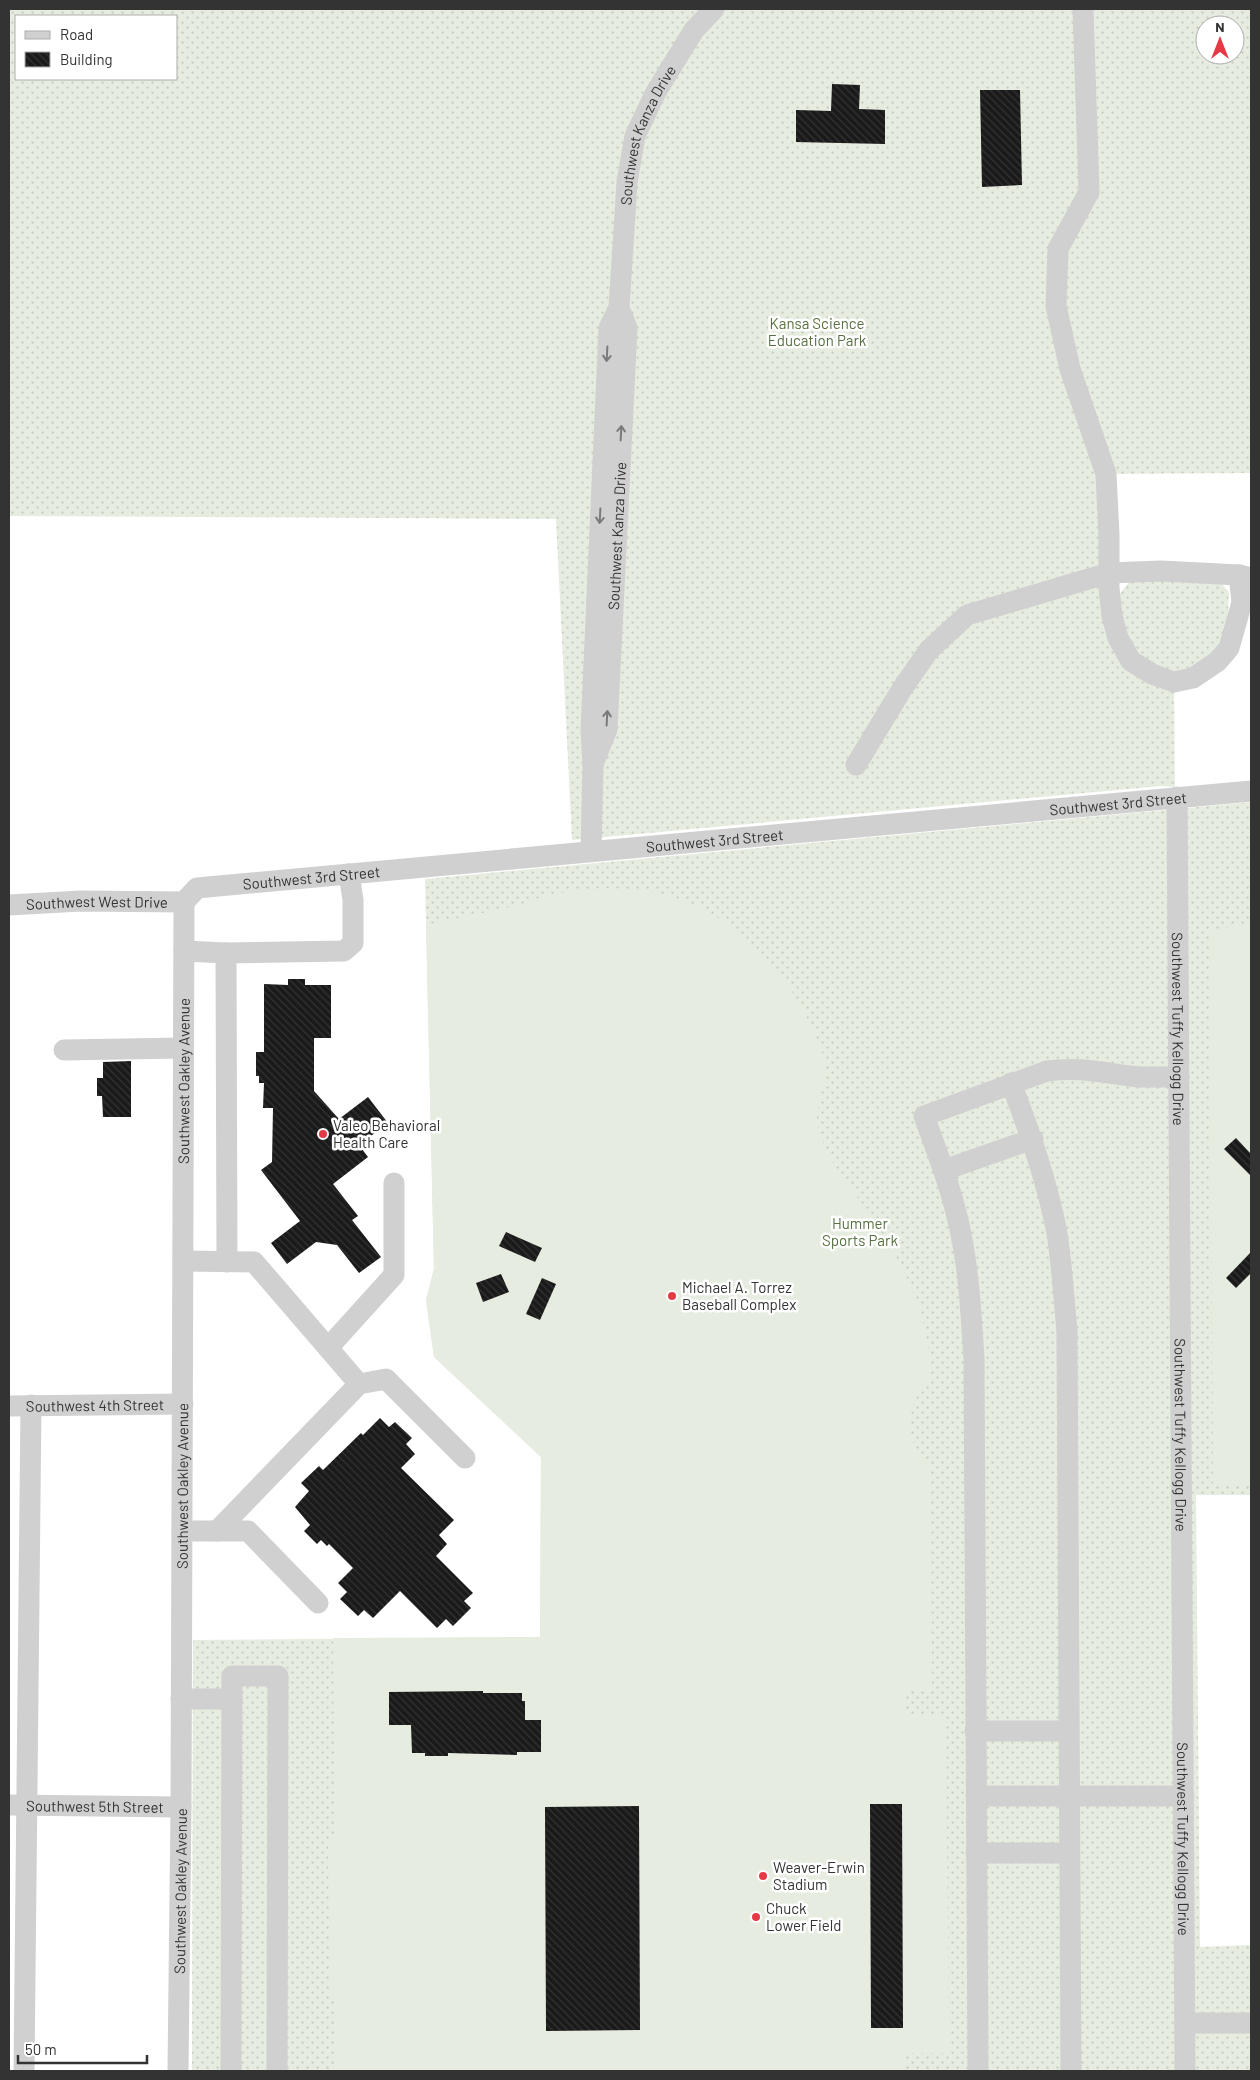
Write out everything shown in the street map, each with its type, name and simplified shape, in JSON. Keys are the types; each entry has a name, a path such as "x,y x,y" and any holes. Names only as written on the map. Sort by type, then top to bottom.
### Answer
{"street":[{"name":"Southwest Kanza Drive","path":"591,851 593,764 591,731 609,328 619,308 627,182 636,136 656,92 694,30 714,9"},
{"path":"856,765 902,689 929,650 967,615 1109,573 1161,571 1245,576 1242,602 1229,648 1207,670 1193,678 1174,682 1152,674 1131,661 1118,638 1112,616 1109,573 1106,474 1070,369 1056,306 1058,249 1089,192 1083,9"},
{"name":"Southwest 3rd Street","path":"184,902 197,888 1251,791"},
{"name":"Southwest Tuffy Kellogg Drive","path":"1177,797 1185,2071"},
{"path":"184,952 344,952 353,943 353,900 350,874"},
{"name":"Southwest West Drive","path":"9,905 82,901 184,902"},
{"name":"Southwest Oakley Avenue","path":"178,2071 181,1807 184,902"},
{"path":"226,953 227,1262"},
{"path":"64,1050 184,1048"},
{"path":"978,2071 974,1358 972,1319 968,1272 959,1225 944,1170 924,1116 1047,1071 1067,1068 1140,1077 1179,1077"},
{"path":"1011,1083 1033,1139 1057,1234 1067,1332 1070,2071"},
{"path":"944,1170 1033,1139"},
{"path":"328,1348 394,1275 394,1183"},
{"path":"183,1261 254,1262 360,1384"},
{"path":"218,1531 360,1384 386,1378 465,1458"},
{"name":"Southwest 4th Street","path":"9,1406 183,1404"},
{"path":"24,2071 18,1805 30,1405"},
{"path":"182,1531 248,1531 318,1603"},
{"path":"231,2071 232,1676 278,1676 277,2071"},
{"path":"181,1699 232,1699"},
{"path":"975,1731 1069,1731"},
{"path":"976,1796 1184,1796"},
{"name":"Southwest 5th Street","path":"18,1805 181,1807"},
{"path":"976,1853 1069,1853"},
{"path":"1185,2023 1251,2023"}],"green space":[{"name":"Kansa Science Education Park","path":"9,9 1251,9 1251,473 1106,474 1118,638 1174,682 1175,787 1161,786 572,840 556,519 9,516"},
{"path":"1216,578 1229,592 1227,634 1207,661 1182,672 1160,668 1131,650 1120,626 1119,595 1130,581"},
{"name":"Hummer Sports Park","path":"1251,802 1251,1495 1196,1495 1200,1947 1251,1945 1251,2071 192,2071 193,1640 540,1637 541,1457 434,1357 426,1300 434,1269 425,879"},
{"path":"606,888 658,893 704,910 725,922 745,937 779,973 805,1014 824,1057 826,1069 817,1119 824,1145 835,1165 900,1263 921,1315 928,1344 930,1376 914,1403 910,1426 911,1437 915,1446 931,1467 932,1691 905,1691 904,1715 946,1715 949,2053 906,2053 905,2071 334,2071 335,1999 330,1999 328,1842 335,1841 333,1638 540,1637 541,1457 434,1357 426,1300 434,1269 426,925 515,906 549,895 576,890"},
{"path":"1251,922 1251,1485 1213,1485 1210,931"}],"building":[{"path":"832,84 860,85 859,109 885,110 885,144 796,142 796,110 831,111"},
{"path":"980,90 1020,90 1022,185 982,187"},
{"name":"Valeo Behavioral Health Care","path":"288,979 305,979 305,985 331,985 331,1038 314,1038 314,1091 339,1119 368,1097 388,1123 359,1145 368,1157 333,1184 358,1216 352,1220 381,1257 359,1273 337,1245 316,1242 287,1264 271,1243 300,1221 261,1170 272,1162 273,1108 263,1108 264,1083 259,1083 259,1076 256,1076 256,1052 264,1052 264,984 288,985"},
{"path":"131,1061 131,1117 103,1117 102,1096 97,1096 97,1078 103,1078 103,1062"},
{"path":"1236,1138 1251,1154 1251,1176 1224,1149"},
{"path":"506,1232 542,1248 535,1262 499,1246"},
{"path":"1251,1252 1251,1273 1236,1288 1226,1278"},
{"path":"501,1274 509,1292 483,1302 476,1283"},
{"path":"542,1278 556,1284 540,1320 526,1314"},
{"path":"380,1418 389,1427 395,1422 412,1438 406,1444 415,1454 401,1468 454,1520 439,1535 447,1544 436,1556 473,1593 464,1601 471,1608 453,1626 446,1619 437,1628 400,1591 373,1618 364,1610 358,1616 340,1599 347,1592 338,1583 353,1568 329,1544 327,1546 321,1540 317,1544 304,1531 310,1525 295,1507 309,1491 301,1483 319,1466 323,1470 361,1433 363,1435"},
{"path":"483,1691 483,1693 522,1693 522,1701 525,1701 525,1720 541,1720 541,1752 517,1752 517,1755 448,1753 448,1756 425,1756 425,1753 412,1753 411,1725 389,1725 389,1692"},
{"path":"870,1804 902,1804 903,2028 871,2028"},
{"path":"639,1806 640,2030 546,2031 545,1807"}],"place":[{"name":"Valeo Behavioral Health Care","path":"323,1134"},
{"name":"Michael A. Torrez Baseball Complex","path":"672,1296"},
{"name":"Weaver-Erwin Stadium","path":"763,1876"},
{"name":"Chuck Lower Field","path":"756,1917"}]}
